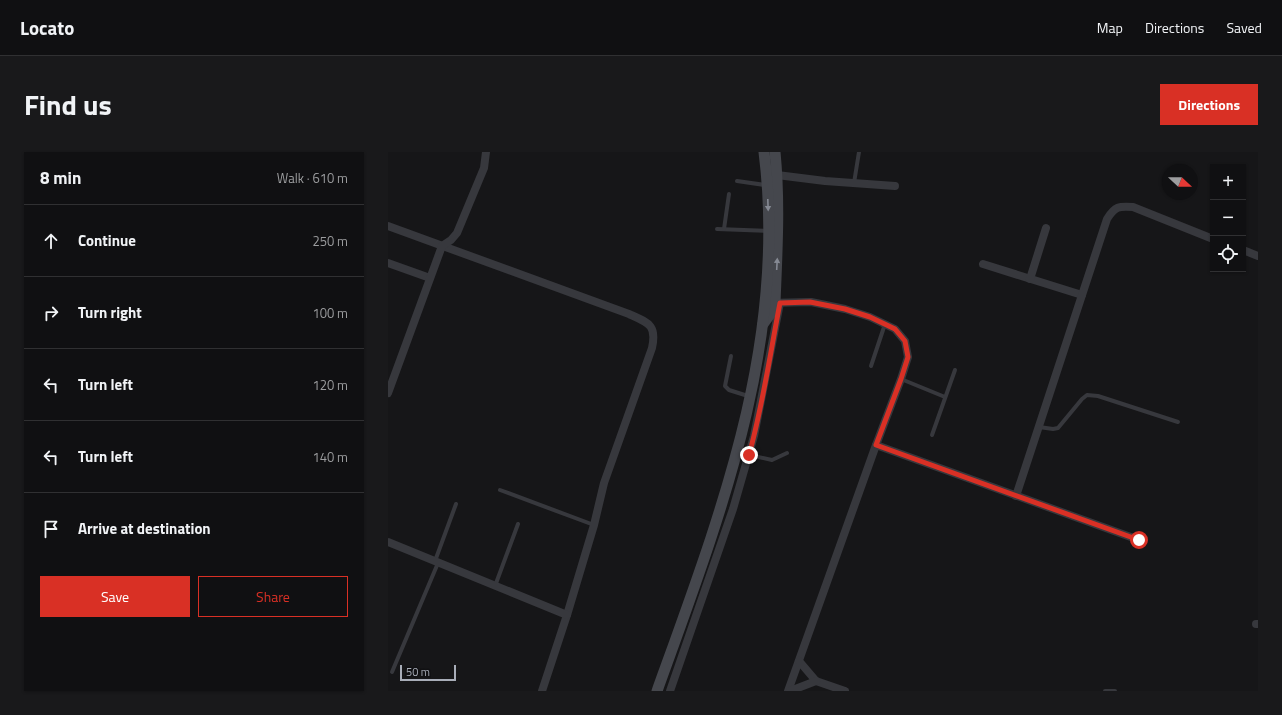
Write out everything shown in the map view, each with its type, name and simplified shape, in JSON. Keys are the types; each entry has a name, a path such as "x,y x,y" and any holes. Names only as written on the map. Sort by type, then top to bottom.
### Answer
{"main road":[{"path":"658,688 686,613 724,498 751,397 763,324 773,303 779,224 777,175 766,152"},
{"path":"766,152 769,231 767,277 773,303"}],"street":[{"path":"389,389 442,246 451,240 457,233 484,168 486,152"},
{"path":"777,175 895,186"},
{"path":"1016,496 1107,219 1112,210 1121,206 1133,207 1210,237"},
{"path":"388,226 629,314 644,321 652,328 655,337 604,483 594,525 567,616 542,691"},
{"path":"1030,278 1046,228"},
{"path":"1246,251 1258,256"},
{"path":"388,263 430,278"},
{"path":"984,264 1082,295"},
{"path":"658,688 670,690 733,509 749,455 759,413 773,303 810,302 845,309 870,317 895,329 905,341 908,357 789,691"},
{"path":"876,445 1139,540"},
{"path":"388,542 567,616"},
{"path":"799,661 816,682 844,691"},
{"path":"789,691 816,682"}],"lane":[{"path":"854,183 859,152"},
{"path":"737,181 767,186"},
{"path":"724,229 729,194"},
{"path":"717,229 769,231"},
{"path":"871,366 885,324"},
{"path":"731,356 725,386 729,390 751,397"},
{"path":"932,435 955,370"},
{"path":"901,379 945,397"},
{"path":"1039,427 1053,429 1058,428 1087,395 1098,396 1178,422"},
{"path":"749,455 772,460 787,453"},
{"path":"500,490 594,525"},
{"path":"392,672 437,562 456,504"},
{"path":"495,586 518,524"},
{"path":"1106,691 1115,691"}],"route":[{"path":"749,455 780,303 810,302 845,309 870,317 895,329 905,341 908,357 876,445 1139,540"}]}
